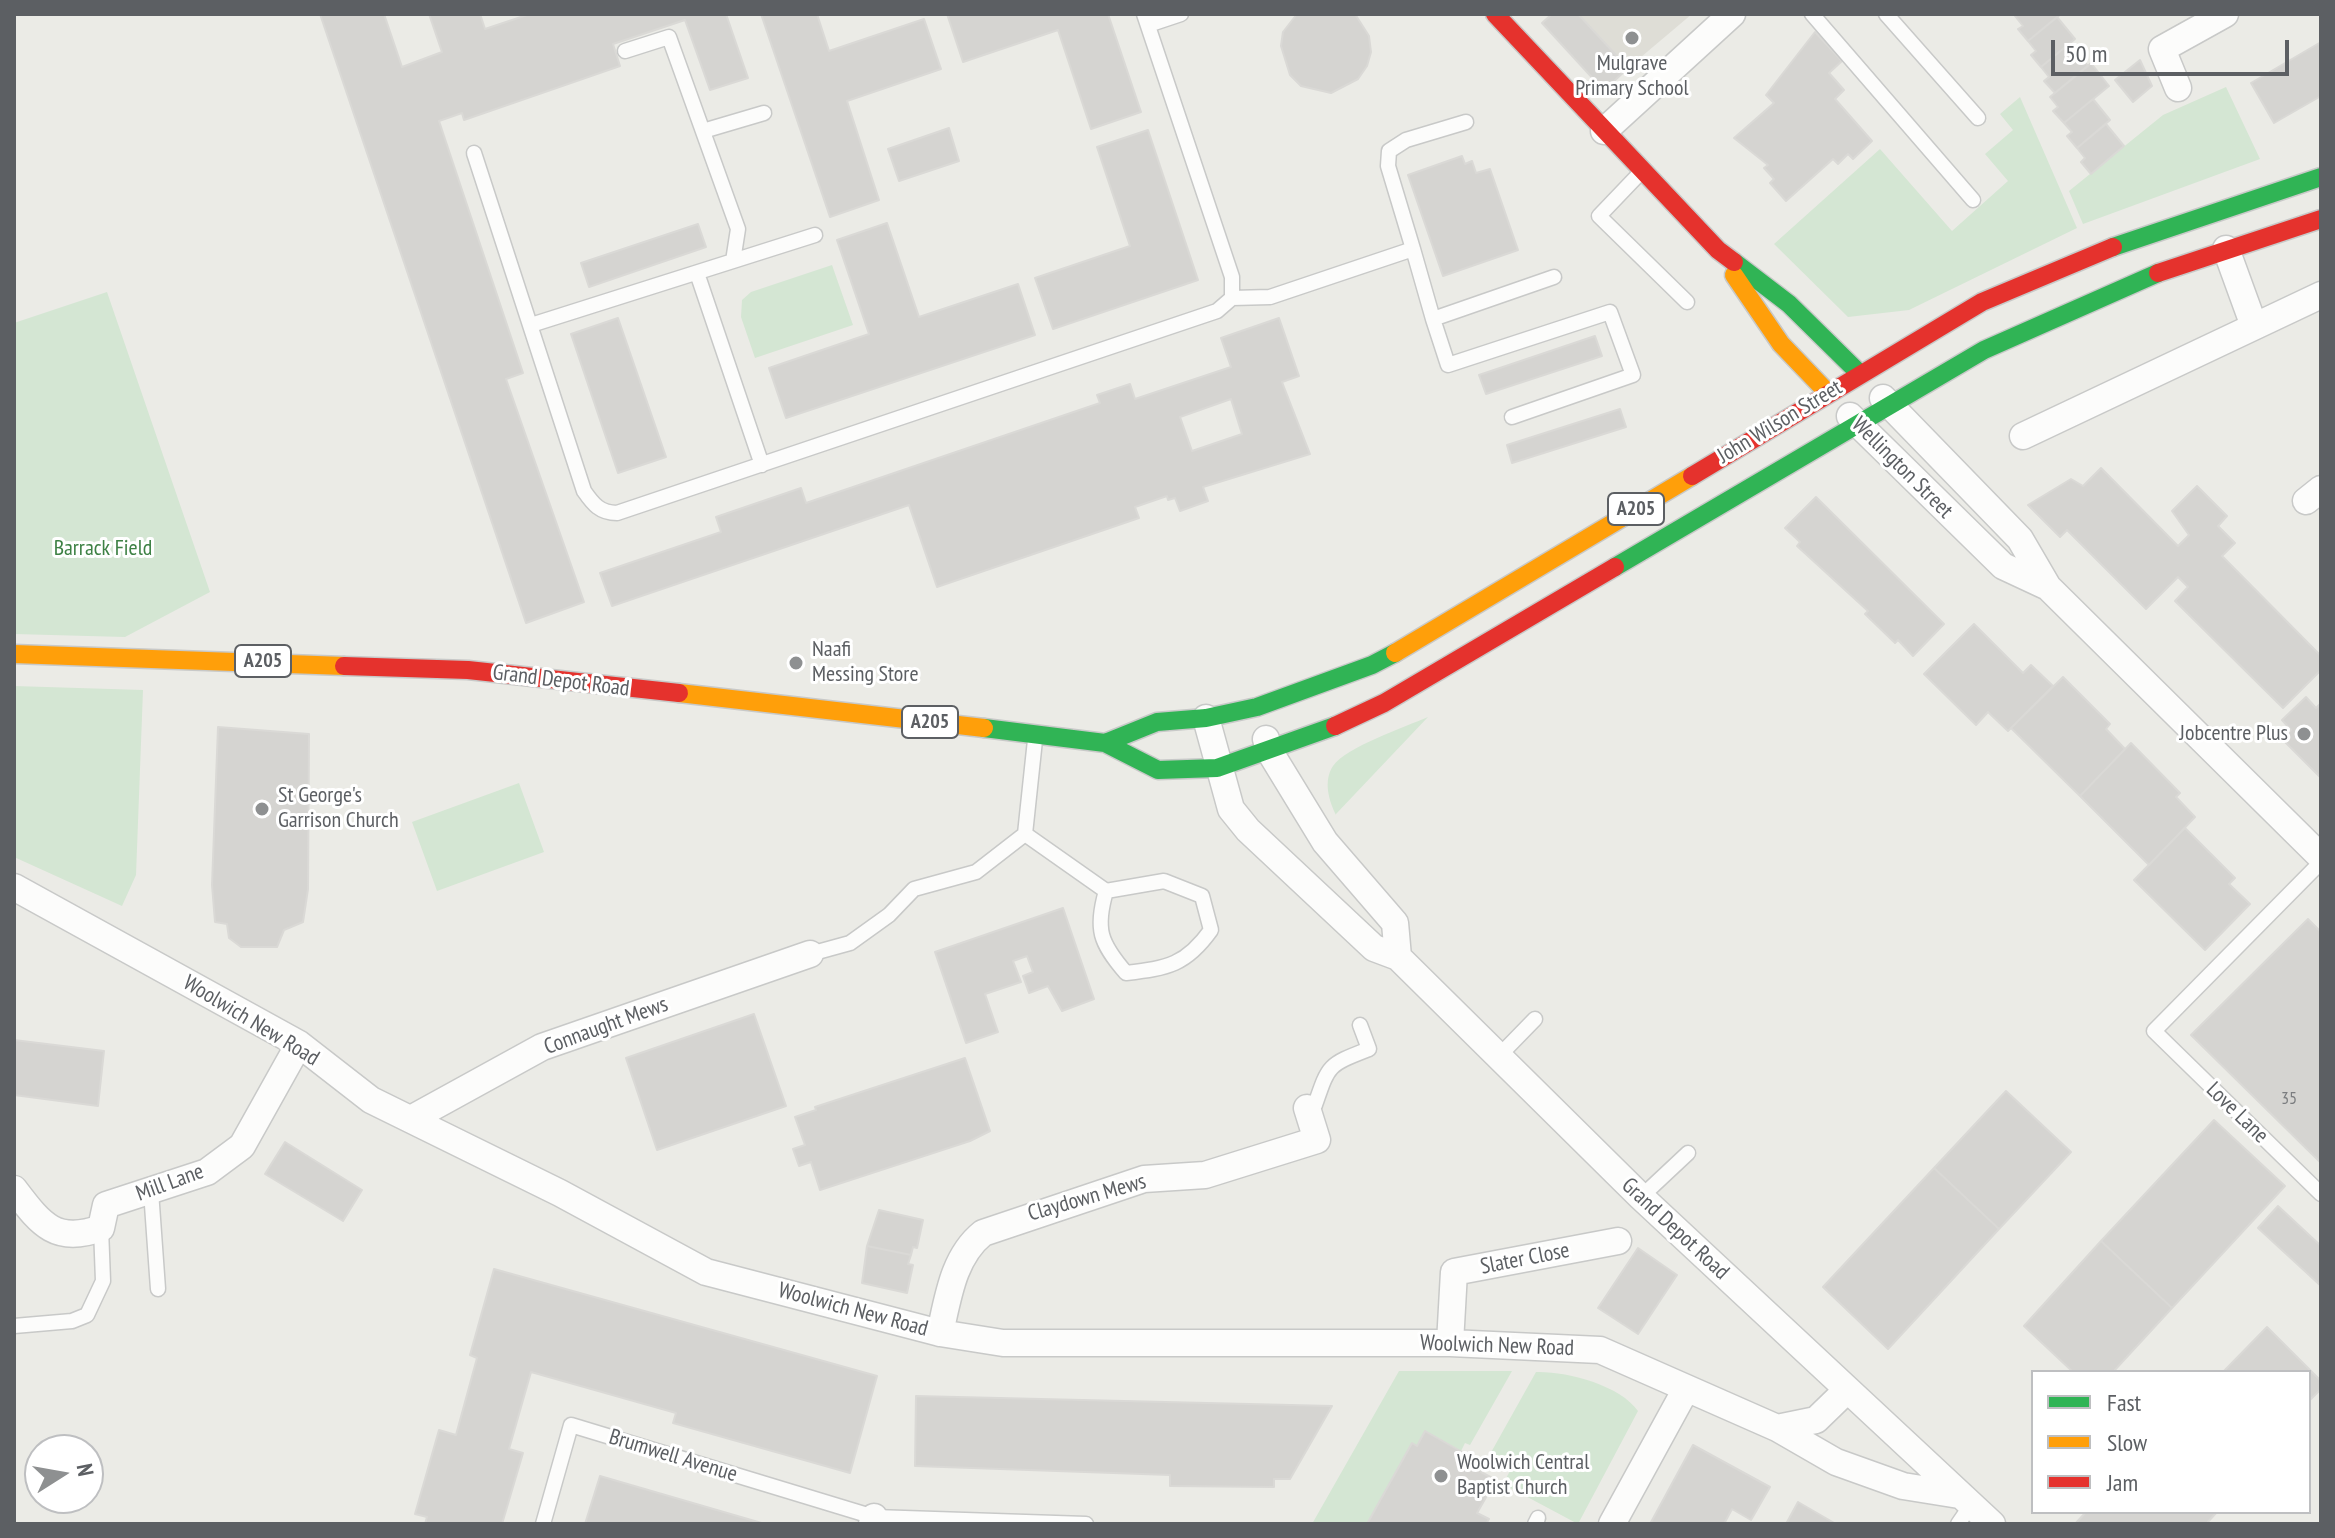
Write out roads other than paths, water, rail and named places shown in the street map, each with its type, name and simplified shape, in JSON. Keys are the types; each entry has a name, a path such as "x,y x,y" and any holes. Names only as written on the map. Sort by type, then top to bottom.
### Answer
{"main road":[{"name":"Wellington Street","path":"1495,14 1718,250 1789,304 1859,373"},
{"name":"John Wilson Street","path":"1257,707 1372,665 1445,625 1962,312 2149,232 2321,177"},
{"name":"John Wilson Street","path":"1217,768 1270,752 1384,703 1984,350 2135,281 2321,219"},
{"name":"Wellington Street","path":"1718,250 1781,344 1827,392"},
{"name":"Grand Depot Road","path":"14,654 424,666 805,706 1105,743 1158,770 1217,768"},
{"name":"Grand Depot Road","path":"1105,743 1157,722 1206,718 1257,707"}],"street":[{"path":"2178,88 2162,49 2225,14"},
{"path":"1604,131 1727,16"},
{"path":"2226,249 2254,326"},
{"path":"2023,436 2321,295"},
{"name":"Wellington Street","path":"1859,373 2020,539 2048,587 2321,860"},
{"name":"Wellington Street","path":"1827,392 2003,566 2048,587"},
{"path":"1257,707 1270,752 1325,842 1395,923 1398,957"},
{"name":"Grand Depot Road","path":"1206,718 1217,768 1231,809 1248,830 1374,948 1398,957 1641,1197 1847,1390 1963,1508"},
{"name":"Woolwich New Road","path":"14,887 299,1044 371,1100 560,1193 706,1272 940,1333 1003,1343 1450,1343 1600,1350 1777,1428 1836,1462 1963,1508"},
{"name":"Connaught Mews","path":"411,1119 542,1047 810,954"},
{"name":"Mill Lane","path":"101,1228 106,1205 207,1172 242,1146 299,1044"},
{"name":"Claydown Mews","path":"940,1333 953,1278 971,1242 983,1233 1144,1179 1205,1175 1317,1140 1307,1108"},
{"path":"14,1189 43,1226 80,1235 101,1228"},
{"name":"Slater Close","path":"1450,1343 1454,1272 1618,1241"},
{"path":"1612,1524 1686,1389"},
{"path":"1777,1428 1816,1420 1847,1390"},
{"path":"1963,1508 1992,1524"}],"lane":[{"path":"1181,14 1146,20 1232,277 1232,298"},
{"path":"1812,14 1973,200"},
{"path":"1886,14 1978,118"},
{"path":"625,51 669,37 738,229 733,261"},
{"path":"703,131 764,113"},
{"path":"1466,122 1406,140 1389,151 1388,166 1448,365 1610,312 1633,375 1512,417"},
{"path":"474,153 584,491 594,505 606,513 629,510 1217,311 1232,298 1270,297 1413,249"},
{"path":"1642,171 1599,216 1687,302"},
{"path":"531,325 815,235"},
{"path":"697,273 762,465"},
{"path":"1433,319 1554,277"},
{"path":"810,954 850,943 889,915 914,889 976,872 1025,834 1035,736"},
{"path":"1025,834 1106,891 1164,881 1202,896 1211,930 1193,955 1157,969 1126,973 1107,951 1098,920 1106,891"},
{"name":"Love Lane","path":"2321,860 2154,1031 2321,1194"},
{"path":"1497,1058 1535,1019"},
{"path":"1307,1108 1315,1105 1320,1082 1333,1065 1369,1049 1360,1025"},
{"path":"1641,1197 1688,1153"},
{"path":"151,1191 158,1289"},
{"path":"14,1326 72,1321 87,1315 103,1281 101,1228"},
{"name":"Brumwell Avenue","path":"543,1524 571,1425 873,1521"},
{"path":"873,1521 1086,1524"}],"place":[{"name":"Mulgrave Primary School","path":"1632,38"},
{"name":"Naafi Messing Store","path":"796,663"},
{"name":"Jobcentre Plus","path":"2304,734"},
{"name":"St George's Garrison Church","path":"262,809"},
{"name":"Woolwich Central Baptist Church","path":"1441,1476"}],"park label":[{"name":"Barrack Field","path":"103,549"}]}
